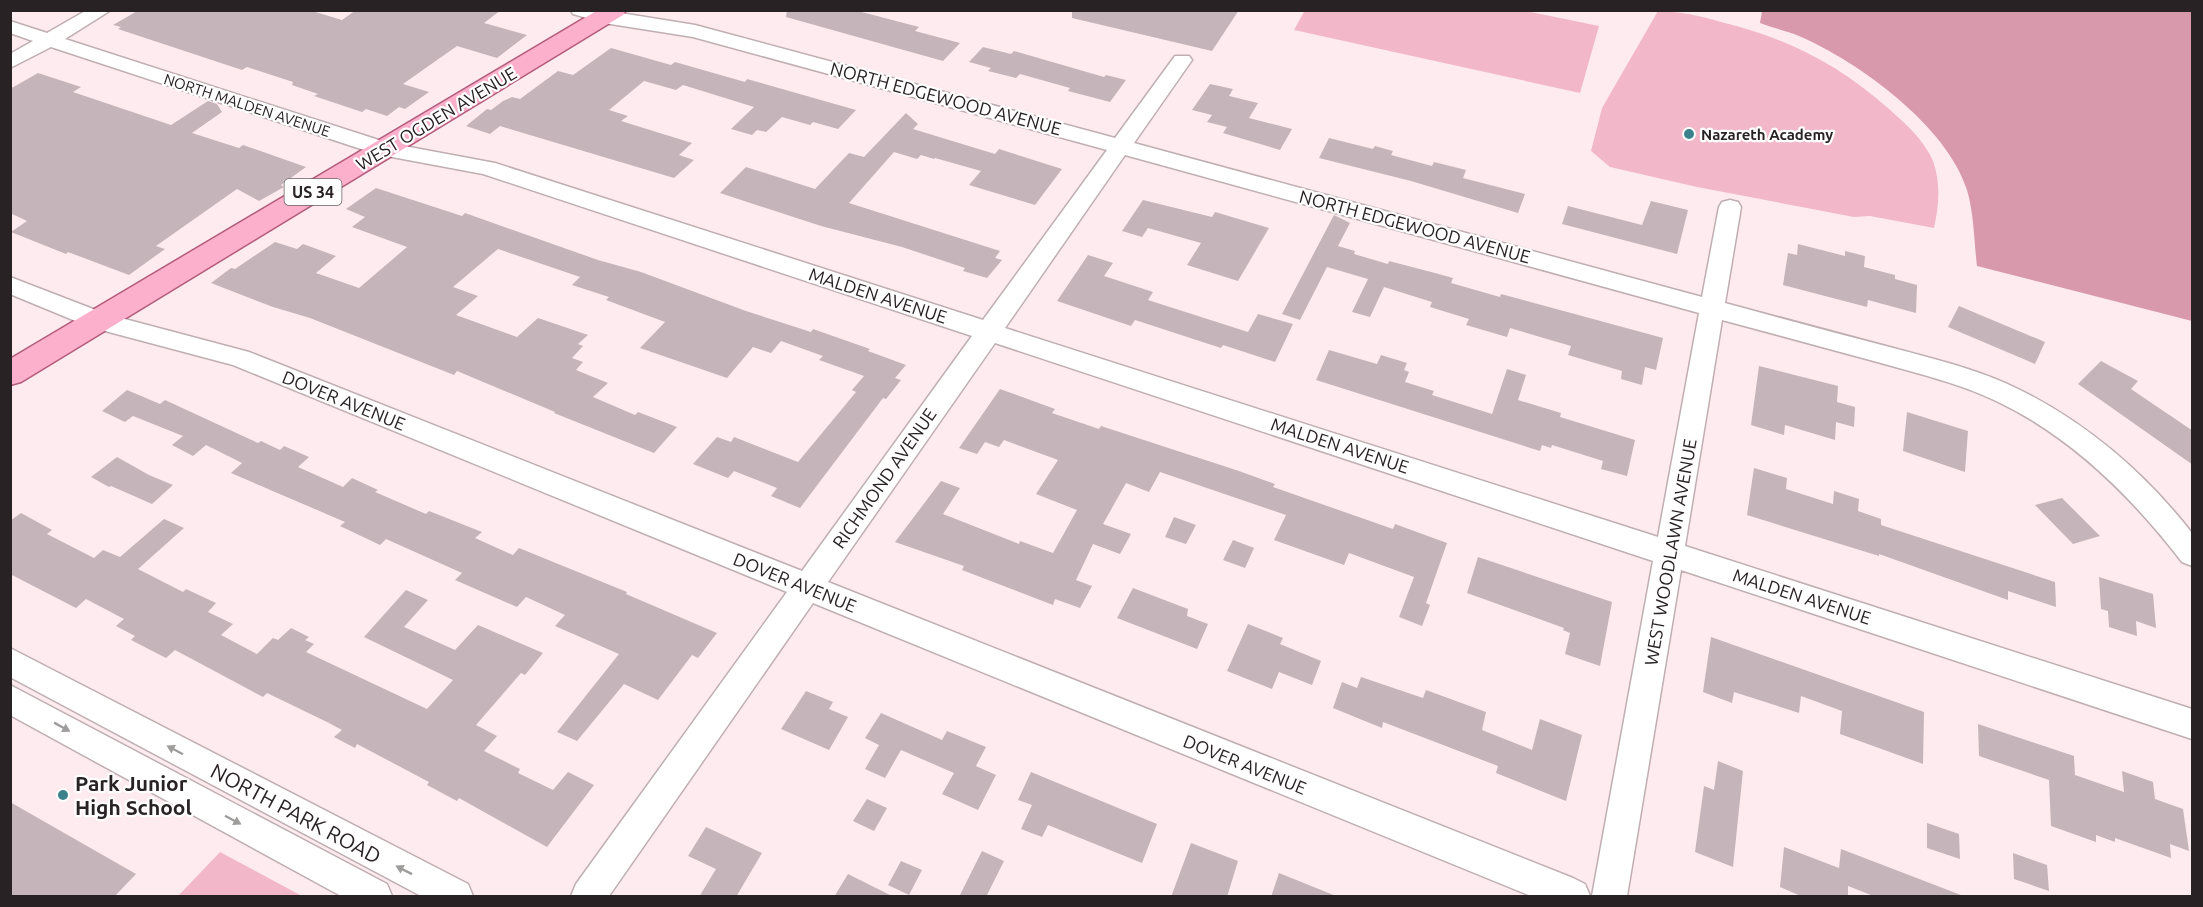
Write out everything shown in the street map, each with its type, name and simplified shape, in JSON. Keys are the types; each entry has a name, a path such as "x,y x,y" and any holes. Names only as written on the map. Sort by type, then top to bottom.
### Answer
{"main road":[{"name":"WEST OGDEN AVENUE","path":"10,374 384,149 599,13"}],"street":[{"path":"10,62 102,10"},
{"name":"NORTH EDGEWOOD AVENUE","path":"599,13 695,31 1946,372 2012,397 2076,438 2110,466 2170,525 2193,554"},
{"name":"NORTH MALDEN AVENUE","path":"10,27 384,149 487,168"},
{"name":"RICHMOND AVENUE","path":"588,897 806,586 1182,60"},
{"name":"MALDEN AVENUE","path":"487,168 2193,724"},
{"name":"WEST WOODLAWN AVENUE","path":"1609,897 1730,207"},
{"name":"DOVER AVENUE","path":"10,285 99,321 240,358 1573,897"},
{"name":"NORTH PARK ROAD","path":"10,661 456,897"},
{"name":"NORTH PARK ROAD","path":"10,699 375,897"}],"shaded area":[{"path":"1305,10 1526,11 1599,26 1580,93 1294,30"},
{"path":"1658,11 1698,16 1768,36 1831,66 1870,93 1914,133 1925,146 1933,161 1938,194 1934,228 1870,216 1854,217 1697,187 1610,167 1591,151 1602,108"},
{"path":"1762,11 2192,11 2192,321 1977,266 1967,190 1956,166 1941,143 1921,120 1873,79 1823,47 1760,23"},
{"path":"220,852 302,896 178,896"}],"building":[{"path":"139,10 309,10 342,20 356,10 501,10 484,23 527,35 497,58 457,46 403,84 429,92 405,109 399,107 387,116 366,109 362,112 314,96 318,94 292,85 293,82 247,67 242,70 118,29 121,27 113,25"},
{"path":"787,10 854,10 919,27 915,31 960,43 943,61 786,17"},
{"path":"1072,10 1239,10 1212,51 1072,18"},
{"path":"983,47 1011,54 1014,51 1104,77 1106,75 1126,80 1110,102 1068,91 1070,88 1020,74 1016,78 988,71 991,68 969,62"},
{"path":"611,48 671,65 675,62 745,82 747,79 856,110 838,129 813,122 810,125 782,117 766,132 757,130 752,135 731,129 754,107 683,85 676,90 644,81 609,110 628,116 621,121 692,143 679,155 694,160 674,178 500,126 490,134 466,126 487,109 491,110 503,101 512,97 520,99 558,71 573,75"},
{"path":"38,73 81,87 73,92 171,125 208,101 217,104 222,112 192,133 239,148 243,145 306,167 281,185 284,187 259,201 237,189 156,246 165,249 129,275 68,252 66,254 11,232 27,221 10,213 10,89"},
{"path":"1210,84 1233,89 1229,96 1258,103 1249,118 1292,129 1280,150 1223,133 1227,127 1207,122 1212,115 1192,110"},
{"path":"906,113 918,124 913,129 995,154 999,149 1062,169 1035,205 969,185 981,171 935,158 921,155 917,159 894,152 849,203 1000,251 995,258 1002,260 987,278 963,271 965,268 902,247 821,226 720,193 746,167 815,189 849,153 864,157"},
{"path":"1329,138 1373,149 1375,146 1393,151 1391,155 1432,166 1434,162 1466,170 1463,178 1525,194 1518,213 1411,181 1319,158"},
{"path":"376,188 462,216 465,213 598,260 641,272 746,311 811,332 813,329 870,349 868,351 906,365 895,378 901,380 886,399 883,398 800,508 771,496 777,488 734,471 728,478 693,464 717,437 731,442 734,437 798,462 856,392 852,390 864,376 819,360 823,356 781,341 771,353 753,347 727,378 640,348 665,322 606,300 609,297 572,285 580,277 498,249 453,287 478,296 456,315 517,337 538,318 588,335 578,344 583,346 572,358 583,362 576,370 608,383 593,397 635,415 638,412 677,427 654,453 457,371 454,375 310,318 273,307 211,283 231,268 235,269 275,242 297,249 303,244 336,256 316,273 359,288 407,247 352,227 365,217 346,209"},
{"path":"1143,200 1212,217 1215,212 1269,228 1238,281 1187,265 1201,243 1148,228 1142,237 1122,231"},
{"path":"1651,201 1688,210 1677,254 1562,224 1568,206 1642,225"},
{"path":"1334,215 1350,223 1338,246 1355,251 1354,254 1453,278 1451,283 1500,297 1501,294 1663,338 1656,370 1645,367 1642,385 1621,379 1622,371 1568,355 1571,346 1510,328 1507,337 1466,325 1469,319 1430,307 1432,302 1384,287 1370,317 1352,312 1368,279 1327,267 1300,320 1282,314"},
{"path":"1798,244 1845,256 1845,251 1865,256 1864,267 1895,275 1895,279 1917,285 1916,313 1868,300 1867,307 1783,285 1788,253 1797,255"},
{"path":"1088,255 1113,263 1104,276 1153,292 1148,300 1248,332 1258,314 1293,324 1275,362 1223,345 1221,348 1135,320 1131,326 1057,301"},
{"path":"1959,306 2045,342 2035,364 1948,327"},
{"path":"1329,350 1377,364 1381,355 1407,363 1404,370 1409,372 1405,382 1434,391 1432,395 1492,414 1507,369 1526,375 1518,400 1561,413 1560,417 1635,440 1627,476 1601,469 1603,461 1552,445 1551,448 1542,445 1540,451 1316,380"},
{"path":"2101,361 2138,381 2131,389 2193,431 2193,465 2078,384"},
{"path":"1759,366 1838,386 1837,402 1855,407 1854,427 1836,422 1835,440 1785,425 1784,435 1751,425"},
{"path":"1000,389 1055,409 1052,413 1099,429 1101,426 1239,471 1275,484 1273,487 1393,529 1395,524 1447,543 1426,603 1430,605 1422,626 1399,617 1414,577 1349,553 1344,565 1274,540 1286,515 1160,472 1149,492 1126,483 1103,524 1131,534 1120,554 1093,544 1076,580 1092,586 1080,608 1055,599 1053,605 962,570 964,566 895,542 941,481 960,488 943,514 1019,544 1020,541 1053,553 1077,510 1036,494 1058,460 1004,440 999,447 985,442 977,454 959,448"},
{"path":"127,390 160,404 165,400 258,443 261,441 280,450 284,446 309,457 298,467 343,487 352,478 378,490 375,492 426,514 429,511 482,532 475,538 513,555 519,548 627,592 626,594 717,633 698,658 692,655 658,700 624,684 577,741 557,732 619,654 555,626 565,615 526,597 517,607 455,580 462,573 386,539 380,545 340,526 345,522 231,473 242,463 206,445 193,456 172,445 183,436 133,416 125,422 102,411"},
{"path":"1907,412 1968,431 1965,472 1903,451"},
{"path":"117,457 173,485 152,504 109,487 91,477"},
{"path":"1754,468 1787,478 1786,489 1833,504 1834,491 1859,499 1858,511 1881,519 1881,525 2055,582 2056,607 2008,591 2008,600 1879,554 1879,556 1747,515"},
{"path":"2062,498 2100,536 2073,544 2035,505"},
{"path":"21,513 52,530 47,534 94,558 103,550 120,557 164,519 184,528 138,569 183,592 186,589 216,603 208,612 233,624 221,635 257,654 273,638 278,640 291,628 309,637 305,640 314,644 306,652 427,709 453,680 364,637 406,590 428,600 404,627 455,650 478,625 543,653 525,675 521,673 476,725 497,736 484,751 520,769 518,773 553,790 568,772 594,785 547,847 459,798 457,801 427,785 429,782 357,744 355,748 334,737 342,730 329,723 267,693 263,697 175,650 166,658 131,640 135,636 116,626 124,619 86,599 76,608 10,574 10,521"},
{"path":"1174,517 1196,525 1186,544 1165,537"},
{"path":"1233,540 1254,548 1245,568 1223,560"},
{"path":"1478,557 1612,602 1600,666 1565,654 1570,633 1563,630 1564,628 1467,593"},
{"path":"2099,577 2153,594 2156,628 2136,621 2137,636 2109,627 2108,611 2101,609"},
{"path":"1133,588 1188,609 1187,616 1208,624 1197,649 1117,618"},
{"path":"1248,624 1283,638 1280,644 1321,661 1312,685 1279,672 1272,689 1227,671"},
{"path":"1711,637 1924,712 1923,764 1840,734 1842,711 1801,696 1799,713 1734,692 1732,703 1703,692"},
{"path":"1361,677 1423,698 1426,690 1486,712 1482,730 1532,750 1540,719 1582,735 1566,801 1496,773 1498,766 1383,722 1382,728 1333,708 1342,682 1357,688"},
{"path":"806,691 833,702 829,709 848,717 829,750 781,729"},
{"path":"881,713 942,740 947,731 986,747 976,766 996,775 978,810 942,794 954,773 901,750 885,778 865,769 879,745 865,738"},
{"path":"1978,724 2074,756 2075,775 2124,792 2122,771 2153,782 2155,799 2183,809 2189,851 2170,844 2171,858 2115,838 2115,842 2096,835 2096,842 2051,826 2049,780 1979,756"},
{"path":"1718,761 1743,771 1733,867 1695,852 1704,786 1714,790"},
{"path":"1031,772 1157,824 1142,863 1048,825 1042,837 1021,829 1032,805 1018,800"},
{"path":"867,799 887,808 874,831 853,821"},
{"name":"Park Junior High School","path":"10,802 136,874 114,897 10,897"},
{"path":"1927,823 1959,834 1960,859 1927,848"},
{"path":"706,827 762,853 736,897 699,897 716,869 688,856"},
{"path":"1191,843 1238,861 1227,897 1171,897"},
{"path":"1784,847 1839,868 1841,849 1961,895 1961,897 1876,897 1848,886 1848,897 1803,897 1780,887"},
{"path":"982,851 1004,861 986,897 959,897"},
{"path":"2013,853 2047,865 2049,891 2014,879"},
{"path":"901,861 922,870 909,895 888,885"},
{"path":"1279,873 1336,896 1336,897 1271,897"},
{"path":"848,874 894,897 834,897"}],"place":[{"name":"Nazareth Academy","path":"1689,134"},
{"name":"Park Junior High School","path":"63,795"}]}
